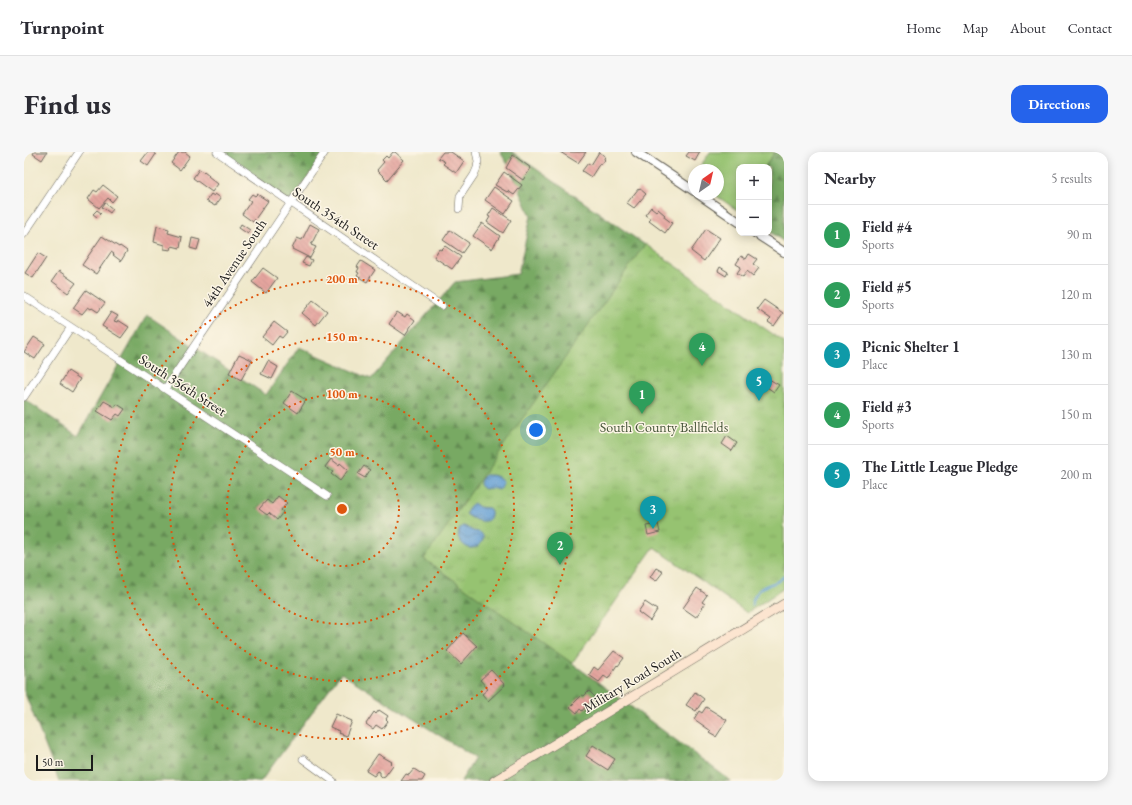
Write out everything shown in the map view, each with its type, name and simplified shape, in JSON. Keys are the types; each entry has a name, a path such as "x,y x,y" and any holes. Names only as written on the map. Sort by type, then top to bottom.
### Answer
{"main road":[{"name":"Military Road South","path":"494,781 784,604"}],"street":[{"path":"24,234 79,152"},
{"name":"South 354th Street","path":"217,152 442,306"},
{"name":"44th Avenue South","path":"165,389 325,152"},
{"path":"459,209 460,196 477,168 478,161 476,152"},
{"path":"637,152 688,187"},
{"path":"707,200 736,220"},
{"path":"760,236 784,252"},
{"name":"South 356th Street","path":"24,296 327,496"},
{"path":"24,397 71,327"},
{"path":"303,759 333,781"}],"green space":[{"path":"217,152 325,152 290,203"},
{"path":"500,152 512,152 701,284 441,563 572,663 731,781 461,781 475,758 341,673 261,781 59,781 24,691 24,399 78,436 147,315 266,395 299,347 371,379 455,282 518,274 531,216 509,166"},
{"path":"710,152 775,152 767,164 736,164 736,209 723,200 724,200 724,164 702,164"},
{"path":"775,152 784,152 784,242 772,233 772,164 767,164"},
{"name":"South County Ballfields","path":"645,244 784,342 784,588 747,613 654,547 572,663 424,559"}],"water":[{"path":"485,475 493,475 500,478 503,482 501,488 499,490 482,488 480,481"},
{"path":"474,503 479,507 489,508 491,511 491,516 489,519 482,521 469,517 466,514 468,508"},
{"path":"462,526 472,531 481,533 483,539 480,545 469,548 461,542 458,533"}],"building":[{"path":"34,152 47,152 42,160 33,154"},
{"path":"148,152 153,152 156,154 148,166 141,161"},
{"path":"179,152 185,152 190,156 180,170 171,163"},
{"path":"393,152 404,160 387,180 377,170 384,162 382,160 386,156 388,158"},
{"path":"443,152 451,152 464,161 456,173 443,164 445,162 438,158"},
{"path":"560,152 586,152 578,163"},
{"path":"599,152 605,156 605,160 602,164 600,163 591,177 582,171 588,163 591,165"},
{"path":"689,152 700,152 695,161 686,156"},
{"path":"513,155 531,168 523,180 506,168"},
{"path":"199,169 203,172 204,171 218,184 212,192 193,178"},
{"path":"504,172 522,185 514,195 495,185"},
{"path":"103,185 117,196 112,202 108,198 99,208 88,199 94,190 97,192"},
{"path":"494,187 514,201 505,214 485,200"},
{"path":"639,188 646,194 634,208 627,203"},
{"path":"211,194 214,196 215,194 221,198 215,206 206,201"},
{"path":"252,194 255,196 257,194 268,201 253,222 242,214 251,201 248,199"},
{"path":"105,203 113,209 110,213 102,207"},
{"path":"651,207 656,211 658,209 665,215 664,217 672,223 665,233 649,221 651,219 645,215"},
{"path":"493,208 511,220 503,233 487,222 490,217 488,216"},
{"path":"97,210 101,213 97,217 93,214"},
{"path":"482,223 500,236 492,249 473,236"},
{"path":"241,224 250,230 248,234 239,228"},
{"path":"310,224 319,229 311,245 316,247 310,258 292,249 297,238 302,240"},
{"path":"157,226 169,229 168,233 182,237 180,248 172,246 171,250 164,249 164,245 154,242"},
{"path":"706,229 720,238 704,261 691,251"},
{"path":"450,230 469,243 462,253 443,240"},
{"path":"102,236 127,251 121,261 111,252 96,274 82,265"},
{"path":"192,238 200,240 197,250 190,248"},
{"path":"445,246 461,257 452,269 434,257 439,249 441,250"},
{"path":"38,253 46,258 33,278 25,273"},
{"path":"749,254 757,259 753,264 759,268 753,276 747,271 743,277 737,273 741,267 736,264 741,256 746,259"},
{"path":"306,257 312,260 309,266 302,263"},
{"path":"361,261 375,270 367,282 357,276 359,273 357,272 359,268 357,267"},
{"path":"720,267 728,272 726,276 718,271"},
{"path":"263,268 277,278 266,293 252,282"},
{"path":"59,271 76,283 68,293 52,281"},
{"path":"86,290 105,303 98,312 88,307 82,314 73,308"},
{"path":"313,300 327,311 316,325 302,313"},
{"path":"764,300 783,313 774,326 768,322 771,319 757,309"},
{"path":"111,312 118,316 114,321 117,322 118,320 129,327 121,338 102,326"},
{"path":"397,312 405,317 407,314 415,320 405,335 389,324"},
{"path":"274,322 287,332 282,338 279,336 272,345 262,337"},
{"path":"34,337 45,344 35,359 24,352"},
{"path":"239,354 252,360 241,380 229,373"},
{"path":"268,361 278,367 272,379 261,374"},
{"path":"68,371 80,379 72,392 60,384"},
{"path":"769,379 779,385 774,392 764,385"},
{"path":"292,391 306,400 298,413 284,403"},
{"path":"104,401 115,407 117,404 125,409 120,416 117,414 112,420 97,411"},
{"path":"727,436 737,443 732,451 722,444"},
{"path":"331,459 339,465 340,463 348,470 340,481 331,474 333,472 325,467"},
{"path":"364,466 370,470 365,478 358,474"},
{"path":"278,496 287,503 281,510 283,512 277,520 269,513 267,515 259,509 267,500 272,504"},
{"path":"658,524 660,532 648,535 646,526"},
{"path":"656,568 663,572 656,581 650,577"},
{"path":"697,588 707,595 702,602 705,604 696,617 683,608"},
{"path":"645,602 657,610 650,621 638,612"},
{"path":"463,633 477,646 461,664 447,651"},
{"path":"614,651 624,658 618,666 617,665 608,679 604,676 599,682 589,675 594,667 598,670"},
{"path":"491,670 505,685 488,701 482,694 488,689 480,680"},
{"path":"589,691 595,697 586,708 585,707 582,711 580,709 577,713 570,707 582,695 584,696"},
{"path":"695,692 704,699 696,711 686,705"},
{"path":"706,707 727,720 716,737 709,733 711,731 694,719 699,711 702,713"},
{"path":"379,710 388,716 386,719 388,721 382,729 376,725 373,729 366,724 374,712 376,714"},
{"path":"336,714 352,721 346,736 338,733 339,731 330,727"},
{"path":"593,745 615,759 608,770 586,756"},
{"path":"378,754 392,762 391,763 393,765 385,776 382,777 378,771 374,776 366,771"},
{"path":"414,769 425,776 422,781 401,781 406,774 409,775"}],"waterway":[{"path":"752,605 753,599 758,591 777,582 784,576"}],"place":[{"name":"Field #3","path":"702,366"},
{"name":"The Little League Pledge","path":"759,401"},
{"name":"Field #4","path":"642,414"},
{"name":"Picnic Shelter 1","path":"653,529"},
{"name":"Field #5","path":"560,565"}]}
